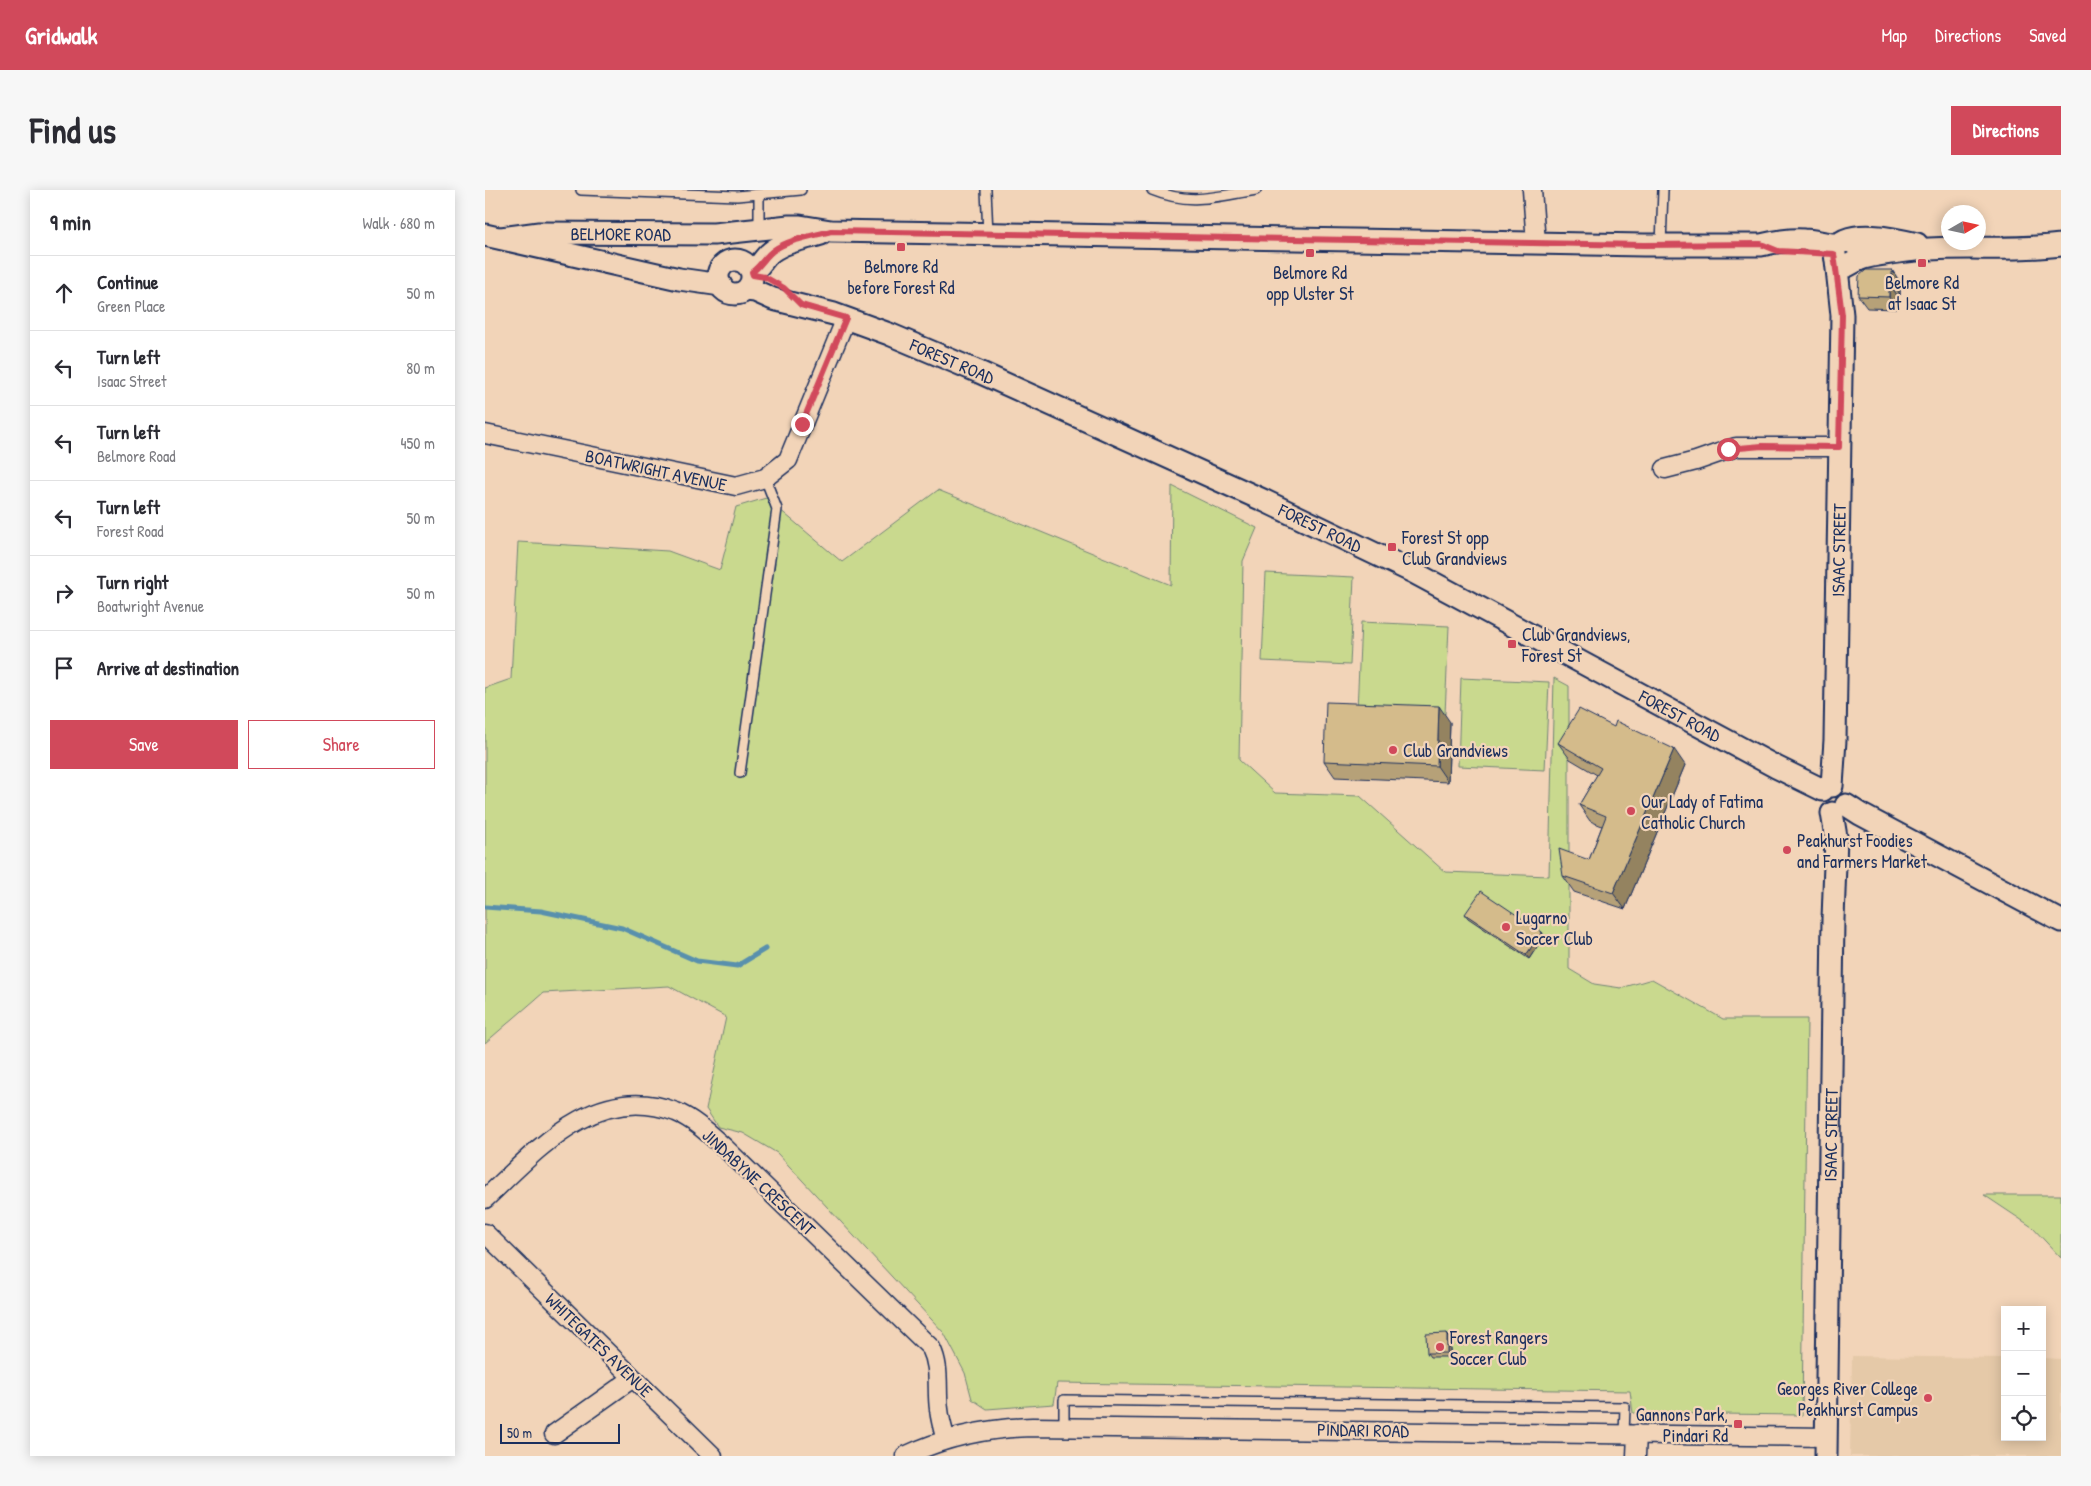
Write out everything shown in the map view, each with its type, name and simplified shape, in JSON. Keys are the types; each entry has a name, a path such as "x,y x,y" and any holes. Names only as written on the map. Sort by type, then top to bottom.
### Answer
{"street":[{"path":"1532,190 1536,243"},
{"name":"BELMORE ROAD","path":"493,237 549,232 661,234 751,231 800,226 831,231 988,234 1661,245 1761,244 1778,251 1877,255 1929,247 2023,248 2061,245"},
{"path":"493,237 679,279 724,270 735,260 745,263 750,279 738,294 728,292 724,270 751,231"},
{"name":"BELMORE ROAD","path":"750,279 769,253 776,248 831,231"},
{"name":"ISAAC STREET","path":"1826,1446 1833,919 1839,809 1821,806 1819,798 1828,788 1835,740 1844,254"},
{"name":"FOREST ROAD","path":"750,279 755,291 773,299 846,318 971,368 1163,454 1362,547 1828,788"},
{"name":"BOATWRIGHT AVENUE","path":"485,434 735,486 765,478 788,460 846,318"},
{"path":"1665,469 1696,461 1736,447 1839,447"},
{"path":"1839,809 1860,814 2061,921"},
{"name":"JINDABYNE CRESCENT","path":"485,1199 552,1138 579,1119 608,1108 623,1105 657,1107 677,1112 694,1122 725,1148 931,1348 938,1367 939,1409 946,1440"},
{"name":"WHITEGATES AVENUE","path":"485,1233 713,1456"},
{"path":"554,1434 633,1378"},
{"name":"PINDARI ROAD","path":"905,1456 946,1440 981,1431 1064,1426 1631,1434 1826,1446"},
{"path":"1631,1434 1636,1456"}],"lane":[{"path":"581,190 737,196 801,190"},
{"path":"986,190 988,234"},
{"path":"1152,190 1167,196 1189,200 1256,190"},
{"path":"1661,245 1663,190"},
{"path":"751,231 759,194"},
{"path":"740,774 777,509 765,478"},
{"path":"1064,1426 1065,1400 1625,1407 1631,1434"}],"shaded area":[{"name":"Georges River College Peakhurst Campus","path":"1852,1356 2001,1358 2001,1441 2046,1441 2046,1358 2061,1359 2061,1456 1850,1456"}],"green space":[{"path":"1172,486 1257,528 1243,561 1239,760 1275,793 1360,796 1445,872 1549,876 1554,678 1569,686 1569,969 1594,984 1621,988 1652,979 1723,1019 1807,1019 1802,1415 1633,1413 1630,1391 1057,1383 1054,1404 987,1409 972,1399 965,1373 944,1333 777,1153 743,1133 718,1127 706,1109 726,1017 669,986 543,993 485,1043 485,688 511,679 518,542 668,551 720,570 736,507 766,498 842,562 938,490 1171,585"},
{"path":"1266,573 1354,577 1350,665 1262,661"},
{"path":"1361,622 1449,626 1445,714 1357,710"},
{"path":"1461,678 1549,682 1545,770 1458,766"},
{"path":"1984,1195 2061,1195 2061,1258 2032,1227"}],"building":[{"path":"1866,270 1892,270 1892,283 1889,283 1889,297 1858,296 1859,276"},
{"name":"Club Grandviews","path":"1326,702 1439,706 1437,766 1324,761"},
{"name":"Our Lady of Fatima Catholic Church","path":"1579,709 1614,727 1616,721 1674,749 1613,893 1563,876 1559,849 1589,860 1606,816 1579,805 1601,768 1558,743"},
{"name":"Lugarno Soccer Club","path":"1481,891 1542,932 1526,955 1465,914"},
{"name":"Forest Rangers Soccer Club","path":"1447,1333 1447,1353 1427,1353 1426,1334"}],"waterway":[{"path":"485,907 541,911 622,928 697,961 737,966 765,949"}],"place":[{"name":"Belmore Rd before Forest Rd","path":"901,247"},
{"name":"Belmore Rd opp Ulster St","path":"1310,253"},
{"name":"Belmore Rd at Isaac St","path":"1922,263"},
{"name":"Forest St opp Club Grandviews","path":"1392,547"},
{"name":"Club Grandviews, Forest St","path":"1512,644"},
{"name":"Club Grandviews","path":"1393,750"},
{"name":"Our Lady of Fatima Catholic Church","path":"1631,811"},
{"name":"Peakhurst Foodies and Farmers Market","path":"1787,850"},
{"name":"Lugarno Soccer Club","path":"1506,927"},
{"name":"Forest Rangers Soccer Club","path":"1440,1347"},
{"name":"Georges River College Peakhurst Campus","path":"1928,1398"},
{"name":"Gannons Park, Pindari Rd","path":"1738,1424"}],"route":[{"path":"802,424 846,318 801,305 784,288 776,286 765,277 753,275 752,272 776,248 831,231 1644,245 1761,244 1778,251 1834,254 1842,315 1839,447 1762,446 1728,449"}]}
